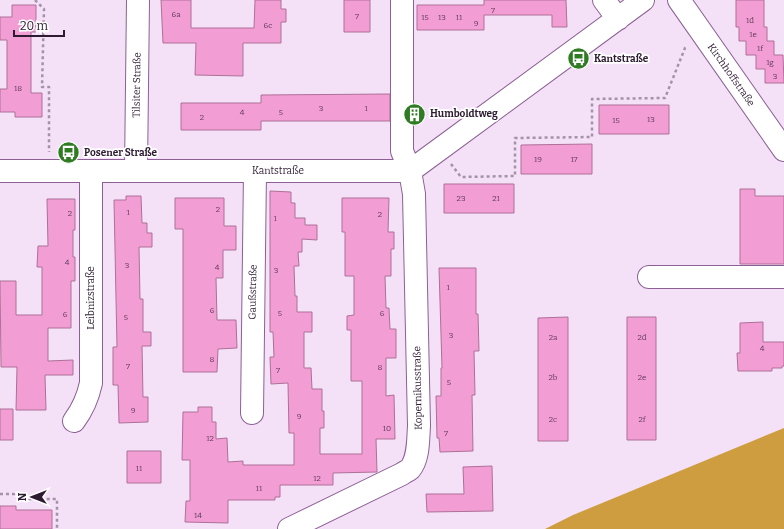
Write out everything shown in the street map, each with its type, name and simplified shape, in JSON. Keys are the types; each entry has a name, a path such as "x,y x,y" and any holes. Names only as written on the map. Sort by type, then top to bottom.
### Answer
{"street":[{"name":"Tilsiter Straße","path":"136,171 138,0"},
{"path":"402,0 402,151 410,171 643,0"},
{"path":"604,0 618,19"},
{"name":"Kirchhoffstraße","path":"679,0 784,150"},
{"name":"Kantstraße","path":"0,171 410,171"},
{"name":"Leibnizstraße","path":"74,421 83,409 89,395 91,383 91,171"},
{"name":"Gaußstraße","path":"252,413 255,171"},
{"name":"Kopernikusstraße","path":"289,529 402,474 409,469 414,460 418,446 419,426 414,194 410,171"},
{"path":"649,277 784,278"}],"path":[{"path":"35,0 44,9 42,87 49,87 49,171"},
{"path":"440,149 461,177 515,176 515,138 592,137 592,99 665,98 685,48 704,36"},
{"path":"0,494 20,494 29,499 57,499 57,529"}],"shaded area":[{"path":"784,428 784,529 545,529 573,515"}],"building":[{"path":"161,0 191,0 191,28 254,28 255,0 281,0 281,9 286,9 286,22 281,22 281,43 243,43 243,76 195,75 196,43 163,43"},
{"path":"344,0 370,0 370,32 344,32"},
{"path":"484,0 566,0 567,27 552,27 552,15 484,15 484,30 417,30 417,5 484,5"},
{"path":"736,0 764,0 764,27 767,27 767,41 774,41 774,55 783,55 784,83 765,83 765,69 756,69 756,55 746,55 746,41 739,41 739,27 736,27"},
{"path":"12,5 36,5 36,32 31,32 31,93 42,93 42,117 15,117 15,112 0,112 0,89 7,89 7,40 0,40 0,17 12,17"},
{"path":"390,94 390,121 261,121 261,130 181,130 181,103 261,103 261,95"},
{"path":"599,105 669,105 669,134 599,134"},
{"path":"592,144 592,174 521,174 521,145"},
{"path":"444,184 514,184 514,213 444,213"},
{"path":"740,189 755,189 755,196 784,196 784,264 740,264"},
{"path":"270,191 291,192 291,203 295,203 295,218 305,218 305,225 317,225 317,240 302,239 302,252 298,252 299,266 294,266 297,312 312,312 312,332 304,332 304,368 311,368 312,389 322,389 324,428 320,428 320,454 362,454 362,381 351,381 351,330 347,330 347,316 354,315 354,276 345,276 345,232 342,232 342,198 389,198 388,232 394,232 394,249 391,249 391,276 385,276 386,308 389,308 390,329 396,329 396,358 386,358 386,396 394,395 395,439 376,439 377,472 333,473 333,485 280,485 280,497 275,497 275,500 228,500 228,523 185,522 186,501 190,501 190,460 182,460 183,412 198,412 198,407 212,407 212,422 216,422 216,439 227,438 228,462 243,461 243,465 294,465 294,433 289,433 288,383 271,384 270,357 274,357 273,332 270,332"},
{"path":"126,196 141,196 142,223 147,223 147,233 152,233 152,247 139,247 140,299 143,299 143,332 151,332 151,346 142,346 143,397 148,397 148,422 119,423 118,385 113,385 113,347 117,347 114,200 126,200"},
{"path":"175,198 224,198 224,226 236,226 236,250 223,250 223,278 216,278 217,320 236,320 237,348 218,349 217,372 183,372 183,229 175,229"},
{"path":"47,199 75,199 73,257 75,257 75,281 71,281 71,328 48,328 48,361 73,360 73,375 45,375 46,410 16,410 17,367 1,367 0,281 16,281 16,315 42,315 42,267 37,267 38,246 48,246"},
{"path":"439,268 476,268 476,314 478,314 479,351 474,351 475,395 472,395 473,451 440,452 439,438 437,438 436,396 441,396 442,368"},
{"path":"568,317 568,441 538,441 538,318"},
{"path":"627,317 656,317 656,440 627,440"},
{"path":"763,322 763,342 784,342 784,366 782,366 782,368 772,368 772,371 738,371 737,353 740,353 740,323"},
{"path":"0,409 13,409 13,440 0,440"},
{"path":"127,451 161,451 161,483 127,483"},
{"path":"492,466 493,511 427,512 426,494 464,494 463,467"},
{"path":"0,506 16,506 16,510 52,510 52,529 0,529"}],"place":[{"name":"Kantstraße","path":"578,59"},
{"name":"Humboldtweg","path":"414,114"},
{"name":"Posener Straße","path":"69,153"}]}
